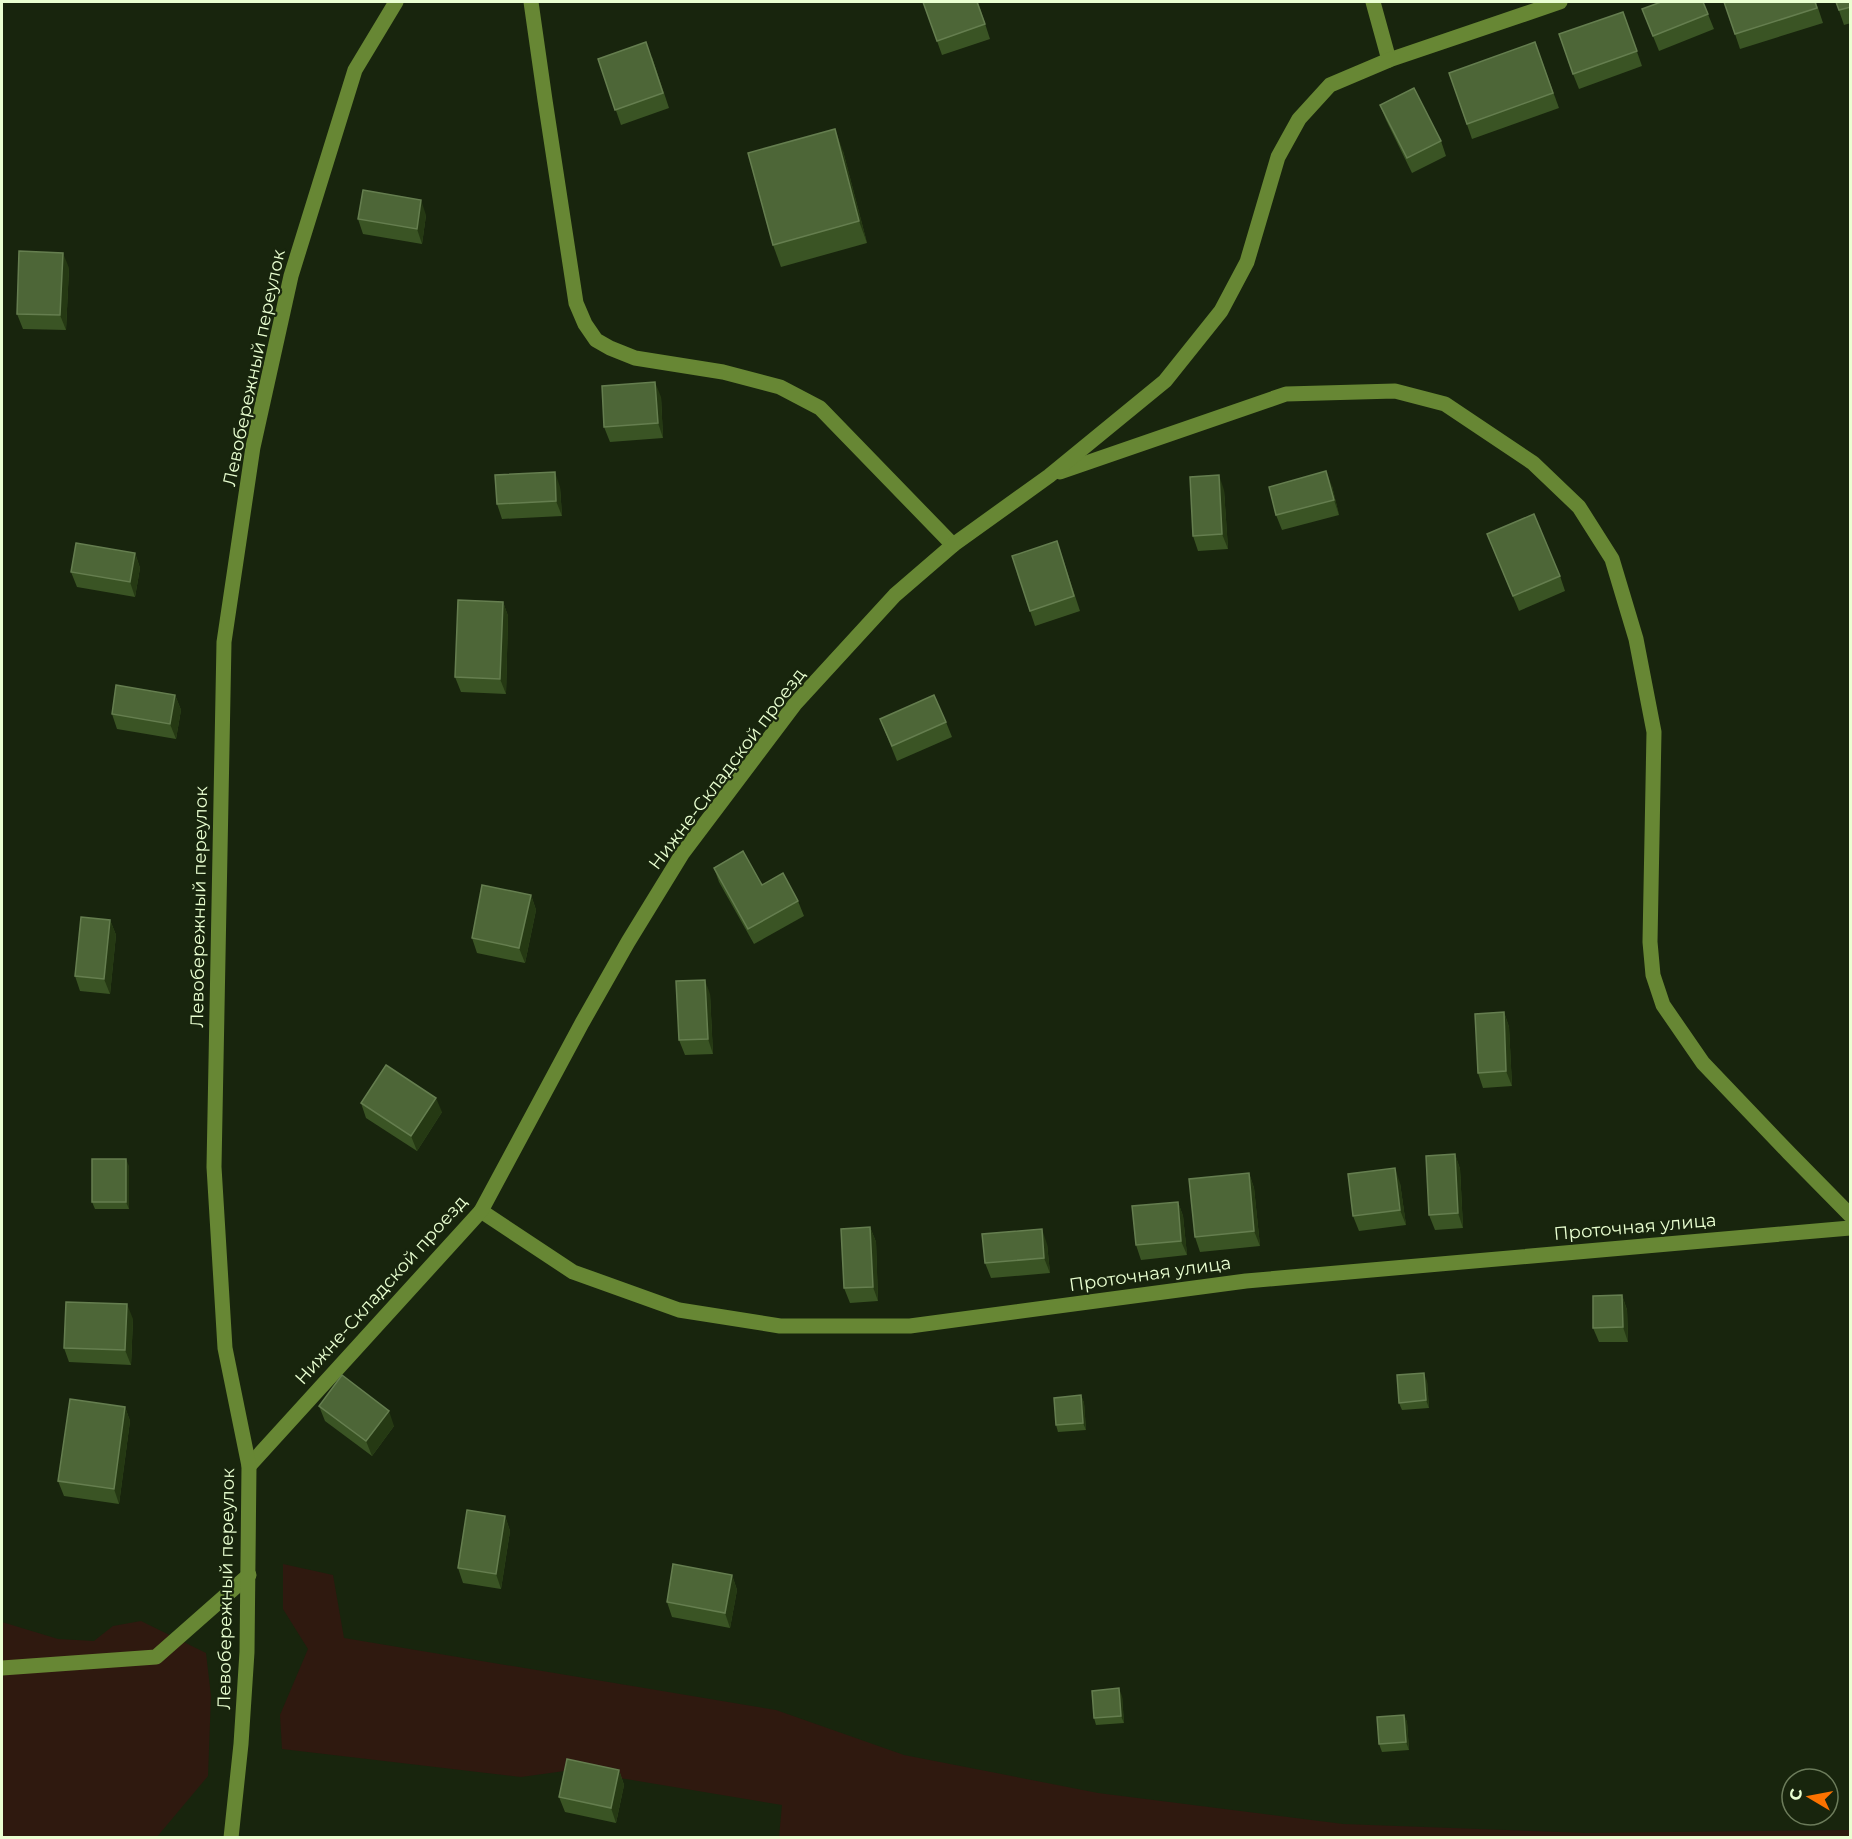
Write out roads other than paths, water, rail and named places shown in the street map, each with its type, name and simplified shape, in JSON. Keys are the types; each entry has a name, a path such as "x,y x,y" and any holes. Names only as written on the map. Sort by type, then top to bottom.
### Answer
{"street":[{"name":"Левобережный переулок","path":"231,1838 248,1652 249,1466 225,1348 214,1167 224,642 253,447 291,276 355,70 396,2"},
{"path":"531,2 576,303 585,324 596,340 635,358 723,372 780,387 820,408 953,545"},
{"path":"1373,2 1389,60"},
{"name":"Нижне-Складской проезд","path":"249,1466 480,1211 628,942 682,854 795,704 895,595 953,545 1049,476 1165,381 1221,311 1247,262 1278,157 1299,119 1330,84 1389,60 1560,2"},
{"path":"1049,476 1286,394 1395,391 1445,404 1533,463 1579,507 1612,559 1636,639 1654,732 1650,942 1653,975 1663,1005 1703,1063 1789,1154 1851,1215"},
{"name":"Проточная улица","path":"480,1211 573,1272 679,1310 780,1326 910,1326 1246,1281 1851,1228"},
{"path":"2,1668 156,1657 249,1575"}]}
